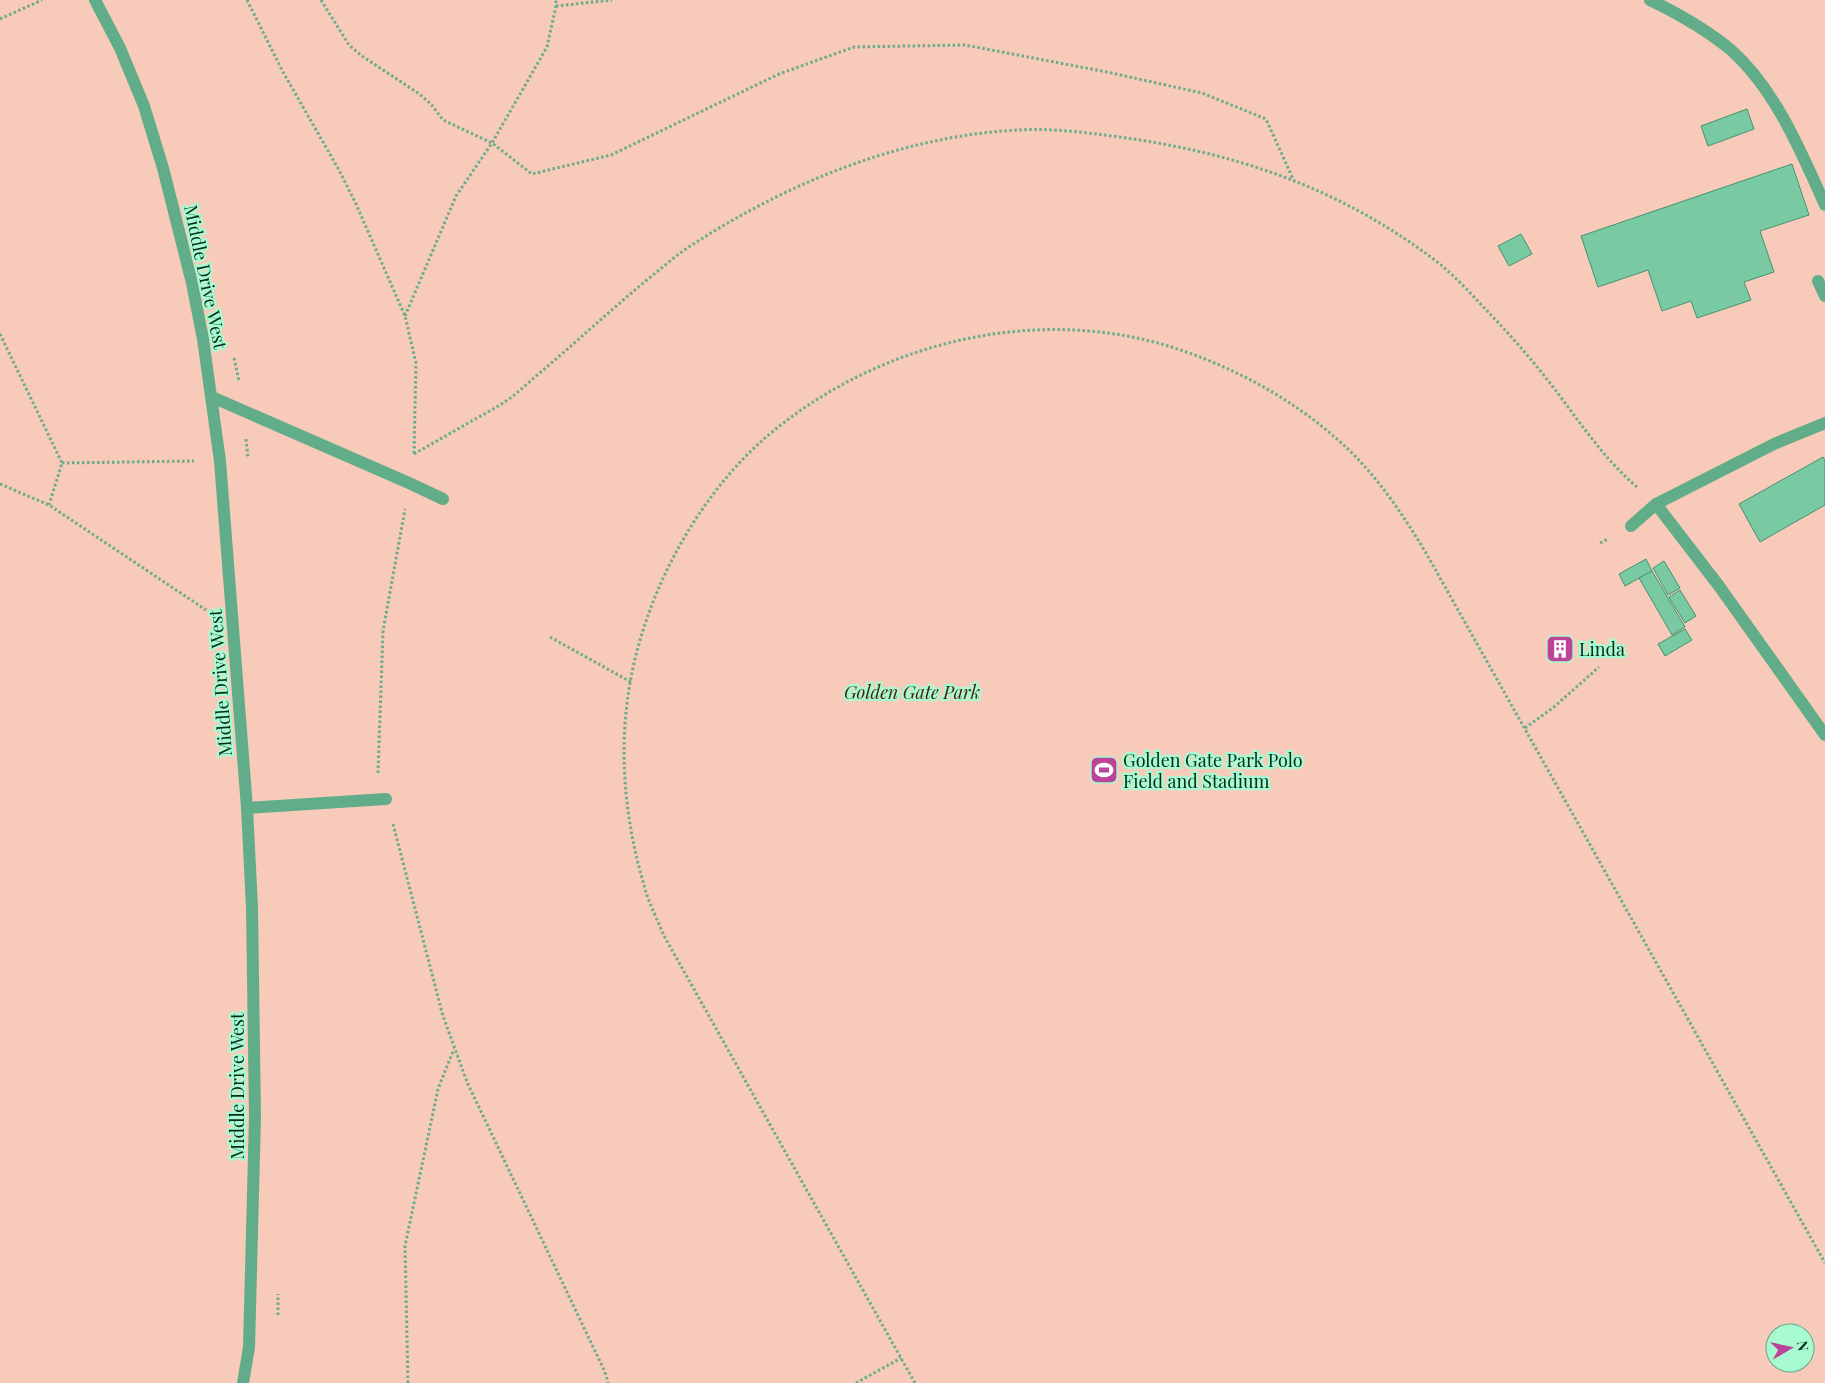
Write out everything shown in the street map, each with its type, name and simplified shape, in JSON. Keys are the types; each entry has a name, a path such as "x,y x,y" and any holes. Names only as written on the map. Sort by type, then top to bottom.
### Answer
{"street":[{"name":"Middle Drive West","path":"95,0 120,48 144,106 163,168 192,283 212,397 220,461 247,808 253,926 255,1117 248,1347 243,1383"},
{"path":"1650,0 1709,32 1732,51 1754,76 1773,102 1793,137 1825,205"},
{"path":"1818,281 1825,296"},
{"path":"212,397 443,499"},
{"path":"1631,526 1656,504 1774,444 1825,423"},
{"path":"1656,504 1718,586 1825,735"},
{"path":"247,808 386,799"}],"path":[{"path":"0,19 42,0"},
{"path":"247,0 283,72 339,170 405,316 416,363 414,454 384,632 378,787 386,799 442,1016 467,1082 601,1364 608,1383"},
{"path":"321,0 349,45 362,56 418,93 443,120 492,143 532,174 611,155 779,74 854,46 965,44 1108,72 1202,93 1266,119 1293,179"},
{"path":"405,316 456,196 492,143 547,48 556,0"},
{"path":"556,6 612,0"},
{"path":"414,454 508,400 640,285 689,246 749,211 807,181 868,159 923,144 972,135 1020,130 1076,132 1183,147 1244,162 1293,179 1387,227 1431,257 1470,293 1551,384 1597,447 1656,504"},
{"path":"915,1383 663,934 644,886 632,836 625,788 624,741 628,695 637,651 663,578 683,540 706,504 733,472 762,441 795,414 828,392 865,372 905,355 945,343 986,335 1025,330 1065,329 1103,332 1143,339 1219,364 1257,382 1322,426 1379,483 1404,516 1825,1263"},
{"path":"0,334 62,463 48,506"},
{"path":"62,463 220,461"},
{"path":"0,484 48,506 234,628"},
{"path":"550,637 631,682"},
{"path":"1524,728 1554,707 1600,666"},
{"path":"408,1383 405,1246 438,1089 454,1048"},
{"path":"856,1383 901,1358"}],"green space":[{"name":"Golden Gate Park","path":"0,0 1825,0 1825,1383 0,1383"}],"building":[{"path":"1747,109 1754,129 1708,146 1701,126"},
{"path":"1792,164 1809,215 1760,231 1774,272 1744,282 1751,300 1697,318 1691,301 1662,311 1648,270 1598,287 1581,236"},
{"path":"1521,234 1532,254 1509,266 1498,246"},
{"path":"1823,457 1825,460 1825,505 1760,542 1739,504"},
{"path":"1646,559 1652,571 1625,586 1619,574"},
{"path":"1664,561 1680,588 1668,595 1653,568"},
{"path":"1652,571 1685,627 1672,635 1639,578"},
{"path":"1680,590 1696,616 1685,623 1669,597"},
{"path":"1685,629 1692,640 1665,656 1658,644"},
{"name":"Linda","path":"1560,637 1569,640 1572,649 1569,658 1560,661 1551,658 1548,649 1551,640"}],"place":[{"name":"Linda","path":"1560,649"},
{"name":"Golden Gate Park Polo Field and Stadium","path":"1104,770"}]}
